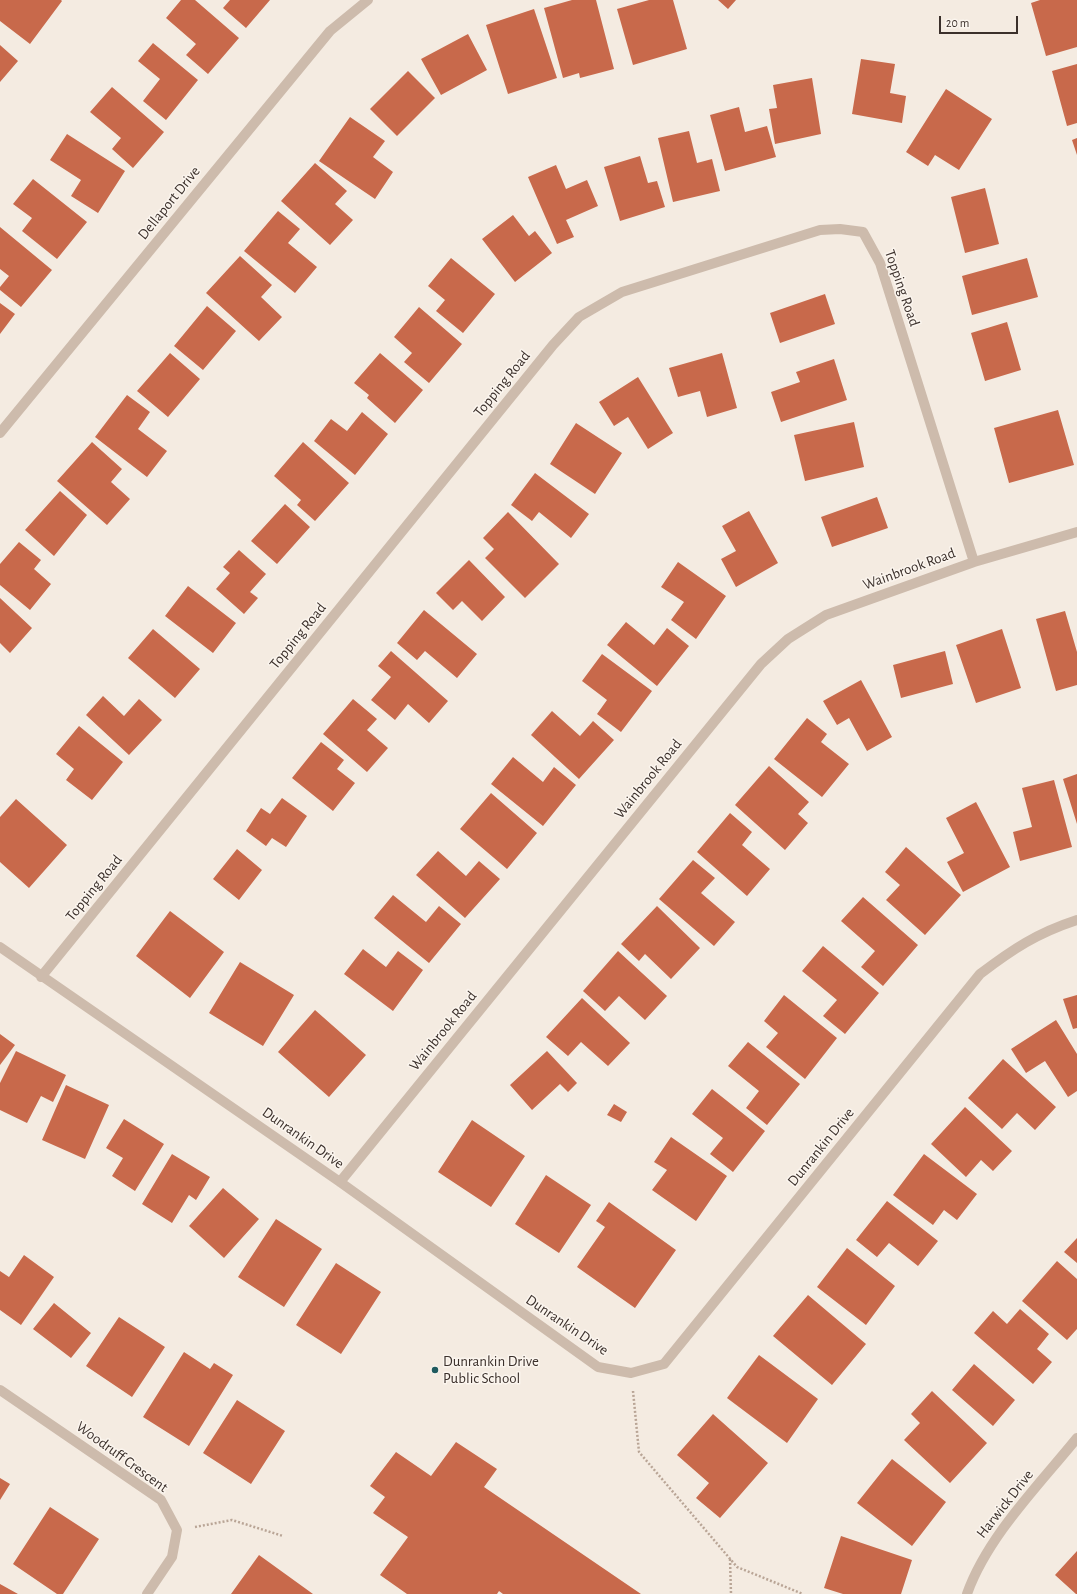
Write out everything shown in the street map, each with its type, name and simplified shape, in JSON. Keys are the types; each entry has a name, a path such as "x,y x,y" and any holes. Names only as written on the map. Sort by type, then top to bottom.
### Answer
{"street":[{"name":"Dellaport Drive","path":"0,433 330,31 368,0"},
{"name":"Topping Road","path":"41,977 553,345 579,317 622,292 820,230 840,229 863,232 880,263 974,562"},
{"name":"Wainbrook Road","path":"340,1182 761,664 788,639 826,615 974,562 1077,532"},
{"name":"Dunrankin Drive","path":"0,947 41,977 340,1182 598,1367 631,1373 664,1364 980,974 1011,950 1050,929 1077,920"},
{"name":"Woodruff Crescent","path":"0,1390 161,1500 177,1530"},
{"name":"Harwick Drive","path":"967,1594 975,1572 1000,1532 1077,1438"},
{"path":"147,1594 172,1557 177,1530"}],"path":[{"path":"631,1373 639,1452 737,1567 803,1594"},
{"path":"177,1530 232,1520 283,1536"},
{"path":"730,1559 730,1594"}],"building":[{"path":"0,0 62,1 30,44 0,21"},
{"path":"181,0 195,0 239,38 208,74 186,55 196,44 166,18"},
{"path":"230,0 270,0 246,28 223,8"},
{"path":"572,0 596,0 614,69 580,78 579,73 563,78 544,8"},
{"path":"649,0 673,0 687,49 633,65 617,9"},
{"path":"718,0 736,0 728,9"},
{"path":"1040,0 1077,0 1077,47 1046,56 1031,3"},
{"path":"534,9 557,78 508,94 486,25"},
{"path":"468,34 487,70 441,95 421,59"},
{"path":"153,43 198,80 166,120 143,101 160,79 138,61"},
{"path":"0,45 18,61 0,82"},
{"path":"861,59 895,64 890,93 906,96 902,123 852,114"},
{"path":"1077,64 1077,123 1067,126 1052,71"},
{"path":"408,71 435,98 397,136 370,109"},
{"path":"812,78 821,134 775,144 769,109 777,108 773,85"},
{"path":"112,87 164,132 133,168 112,149 121,138 90,112"},
{"path":"946,89 992,119 959,170 935,155 928,166 906,152"},
{"path":"739,107 745,132 767,126 776,157 725,171 710,115"},
{"path":"350,117 385,141 373,157 393,172 375,199 319,161"},
{"path":"689,131 697,163 712,159 720,191 673,202 658,138"},
{"path":"67,134 125,171 98,213 71,196 81,180 50,160"},
{"path":"1077,138 1077,155 1072,140"},
{"path":"640,156 648,183 657,181 665,207 620,221 604,167"},
{"path":"315,163 347,191 335,204 353,220 330,245 281,201"},
{"path":"556,165 566,189 587,180 598,206 566,220 574,237 557,244 528,177"},
{"path":"33,179 87,222 57,259 22,231 32,218 13,204"},
{"path":"985,188 999,244 965,253 951,197"},
{"path":"278,211 300,229 288,243 317,267 295,293 244,251"},
{"path":"513,215 529,236 535,231 552,253 515,282 482,239"},
{"path":"0,227 52,270 21,307 0,290 0,287 9,276 0,269"},
{"path":"240,256 272,285 261,297 282,317 259,341 206,293"},
{"path":"451,258 495,294 463,333 436,311 445,300 428,286"},
{"path":"1027,258 1038,297 972,315 962,276"},
{"path":"825,294 835,324 780,343 770,313"},
{"path":"0,303 15,314 0,334"},
{"path":"207,306 236,331 203,370 174,346"},
{"path":"419,307 462,344 429,383 404,362 412,353 394,337"},
{"path":"1007,322 1021,370 985,381 971,333"},
{"path":"170,353 200,379 168,417 137,391"},
{"path":"380,353 423,390 395,423 367,398 369,395 354,383"},
{"path":"722,353 737,408 707,417 700,391 678,397 669,368"},
{"path":"834,359 847,400 781,422 771,392 800,382 796,372"},
{"path":"638,377 673,433 648,449 628,417 614,426 599,402"},
{"path":"127,395 150,412 138,429 167,451 147,477 95,437"},
{"path":"1058,410 1074,465 1009,483 994,428"},
{"path":"362,412 388,434 355,475 314,441 331,419 347,431"},
{"path":"854,422 864,467 805,481 794,435"},
{"path":"576,423 622,453 595,494 550,464"},
{"path":"92,442 122,469 111,482 130,499 107,525 57,481"},
{"path":"303,442 349,483 315,521 297,505 301,500 274,476"},
{"path":"535,473 589,514 571,538 539,512 532,521 511,505"},
{"path":"60,491 87,515 54,556 25,530"},
{"path":"877,497 888,528 832,547 821,517"},
{"path":"285,504 310,527 277,564 251,541"},
{"path":"749,511 778,563 736,587 721,559 736,551 722,526"},
{"path":"508,512 559,564 525,598 485,558 494,549 483,538"},
{"path":"19,542 41,560 34,569 51,584 30,610 0,585 0,564"},
{"path":"239,550 266,574 250,592 258,598 244,614 216,589 230,573 223,567"},
{"path":"469,560 505,597 482,621 462,601 453,610 436,593"},
{"path":"678,562 726,596 696,639 671,620 684,602 661,587"},
{"path":"188,586 236,623 213,653 165,616"},
{"path":"0,598 32,628 10,653 0,643"},
{"path":"424,610 477,654 457,678 425,651 417,660 397,643"},
{"path":"1065,611 1077,652 1077,685 1056,691 1036,619"},
{"path":"626,622 654,645 667,628 689,646 657,686 607,645"},
{"path":"153,629 200,669 175,698 128,658"},
{"path":"1002,629 1021,688 976,703 956,645"},
{"path":"391,651 448,701 429,723 408,704 395,720 371,700 391,677 378,666"},
{"path":"945,651 953,684 901,698 893,665"},
{"path":"602,654 652,691 621,732 597,714 607,700 582,681"},
{"path":"861,680 892,737 867,751 849,718 837,725 823,701"},
{"path":"103,696 124,716 139,699 162,720 129,755 86,715"},
{"path":"353,699 377,719 367,730 388,748 367,772 323,734"},
{"path":"552,711 580,736 593,721 614,740 579,779 531,735"},
{"path":"807,718 827,734 821,742 849,764 822,797 774,759"},
{"path":"79,726 123,762 92,800 66,780 74,769 56,754"},
{"path":"321,742 344,760 337,769 355,783 333,811 292,778"},
{"path":"513,757 543,782 554,767 576,785 543,826 491,784"},
{"path":"769,766 809,802 798,814 808,823 785,850 735,805"},
{"path":"1077,774 1077,824 1063,779"},
{"path":"1054,780 1072,847 1020,861 1013,832 1032,827 1022,788"},
{"path":"491,793 537,833 507,869 460,829"},
{"path":"282,798 307,816 286,847 272,838 266,846 246,831 261,808 270,814"},
{"path":"16,799 67,845 29,888 0,862 0,817"},
{"path":"976,802 1010,867 963,892 947,862 964,853 946,818"},
{"path":"730,813 752,832 742,845 770,869 747,896 697,852"},
{"path":"906,847 961,895 925,935 886,900 900,885 885,872"},
{"path":"237,849 262,870 239,900 213,879"},
{"path":"438,851 466,876 479,861 500,879 465,918 416,875"},
{"path":"693,860 715,878 701,893 735,922 714,946 659,899"},
{"path":"393,895 426,922 439,906 461,924 429,963 374,918"},
{"path":"863,897 918,945 883,986 861,967 875,951 841,921"},
{"path":"657,906 700,948 671,979 645,954 639,961 621,944"},
{"path":"170,911 224,952 190,998 136,956"},
{"path":"823,946 879,993 845,1034 823,1016 837,1000 802,971"},
{"path":"363,949 386,967 398,951 423,970 393,1011 344,974"},
{"path":"618,951 667,996 645,1020 619,996 605,1011 583,991"},
{"path":"240,962 294,995 263,1046 209,1013"},
{"path":"784,995 837,1038 805,1079 766,1047 778,1033 764,1021"},
{"path":"1077,995 1077,1028 1073,1029 1063,999"},
{"path":"582,998 630,1043 608,1066 581,1042 568,1056 546,1037"},
{"path":"315,1010 366,1055 329,1097 278,1052"},
{"path":"1056,1020 1077,1054 1077,1091 1068,1097 1045,1061 1026,1073 1011,1049"},
{"path":"0,1034 15,1045 0,1065"},
{"path":"748,1042 800,1084 767,1125 746,1108 759,1091 728,1066"},
{"path":"16,1051 66,1075 53,1102 41,1096 27,1123 0,1110 0,1083"},
{"path":"547,1051 577,1083 568,1092 560,1084 532,1110 510,1085"},
{"path":"1003,1059 1056,1107 1035,1130 1017,1113 1002,1129 968,1098"},
{"path":"66,1085 109,1105 85,1159 42,1140"},
{"path":"712,1089 765,1131 733,1172 710,1154 723,1138 692,1114"},
{"path":"614,1104 627,1112 621,1122 607,1115"},
{"path":"965,1107 1012,1151 993,1171 981,1160 966,1177 931,1144"},
{"path":"124,1119 164,1144 135,1191 112,1176 123,1158 106,1148"},
{"path":"472,1120 525,1156 491,1207 438,1172"},
{"path":"671,1137 727,1176 696,1221 652,1190 667,1170 654,1162"},
{"path":"172,1154 210,1177 196,1200 189,1195 172,1223 142,1204"},
{"path":"924,1154 977,1194 957,1220 944,1210 933,1225 893,1195"},
{"path":"546,1175 591,1205 559,1253 515,1224"},
{"path":"223,1188 259,1219 224,1258 189,1226"},
{"path":"887,1201 938,1241 918,1266 889,1243 877,1257 856,1240"},
{"path":"609,1202 676,1250 635,1308 577,1267 605,1227 596,1221"},
{"path":"276,1219 322,1249 284,1307 238,1277"},
{"path":"1077,1238 1077,1263 1064,1252"},
{"path":"847,1248 895,1286 866,1325 817,1287"},
{"path":"24,1255 54,1277 21,1325 0,1310 0,1271 9,1277"},
{"path":"1057,1261 1077,1279 1077,1329 1067,1340 1022,1301"},
{"path":"336,1263 381,1292 341,1354 296,1325"},
{"path":"808,1295 866,1344 832,1385 773,1336"},
{"path":"54,1303 91,1333 71,1358 33,1329"},
{"path":"1020,1309 1049,1334 1037,1349 1052,1362 1033,1384 974,1333 993,1311 1007,1324"},
{"path":"119,1317 165,1347 132,1397 86,1366"},
{"path":"184,1352 210,1369 214,1363 233,1375 189,1446 143,1417"},
{"path":"759,1355 818,1399 787,1443 727,1398"},
{"path":"974,1364 1015,1400 993,1426 952,1390"},
{"path":"932,1391 987,1443 950,1483 904,1440 920,1423 911,1414"},
{"path":"237,1400 285,1431 251,1484 203,1453"},
{"path":"713,1414 768,1463 720,1518 696,1498 709,1483 677,1455"},
{"path":"456,1442 497,1469 484,1487 641,1594 503,1594 499,1591 497,1594 407,1594 380,1575 408,1537 373,1513 385,1497 370,1486 396,1452 431,1476"},
{"path":"892,1459 946,1502 912,1546 857,1503"},
{"path":"0,1478 10,1484 0,1500"},
{"path":"50,1507 99,1539 63,1594 57,1594 13,1564"},
{"path":"841,1536 912,1560 901,1594 843,1594 824,1588"},
{"path":"1077,1551 1077,1594 1076,1594 1055,1575"},
{"path":"259,1555 313,1594 231,1594"},
{"path":"0,1584 18,1594 0,1594"}],"place":[{"name":"Dunrankin Drive Public School","path":"435,1370"}]}
